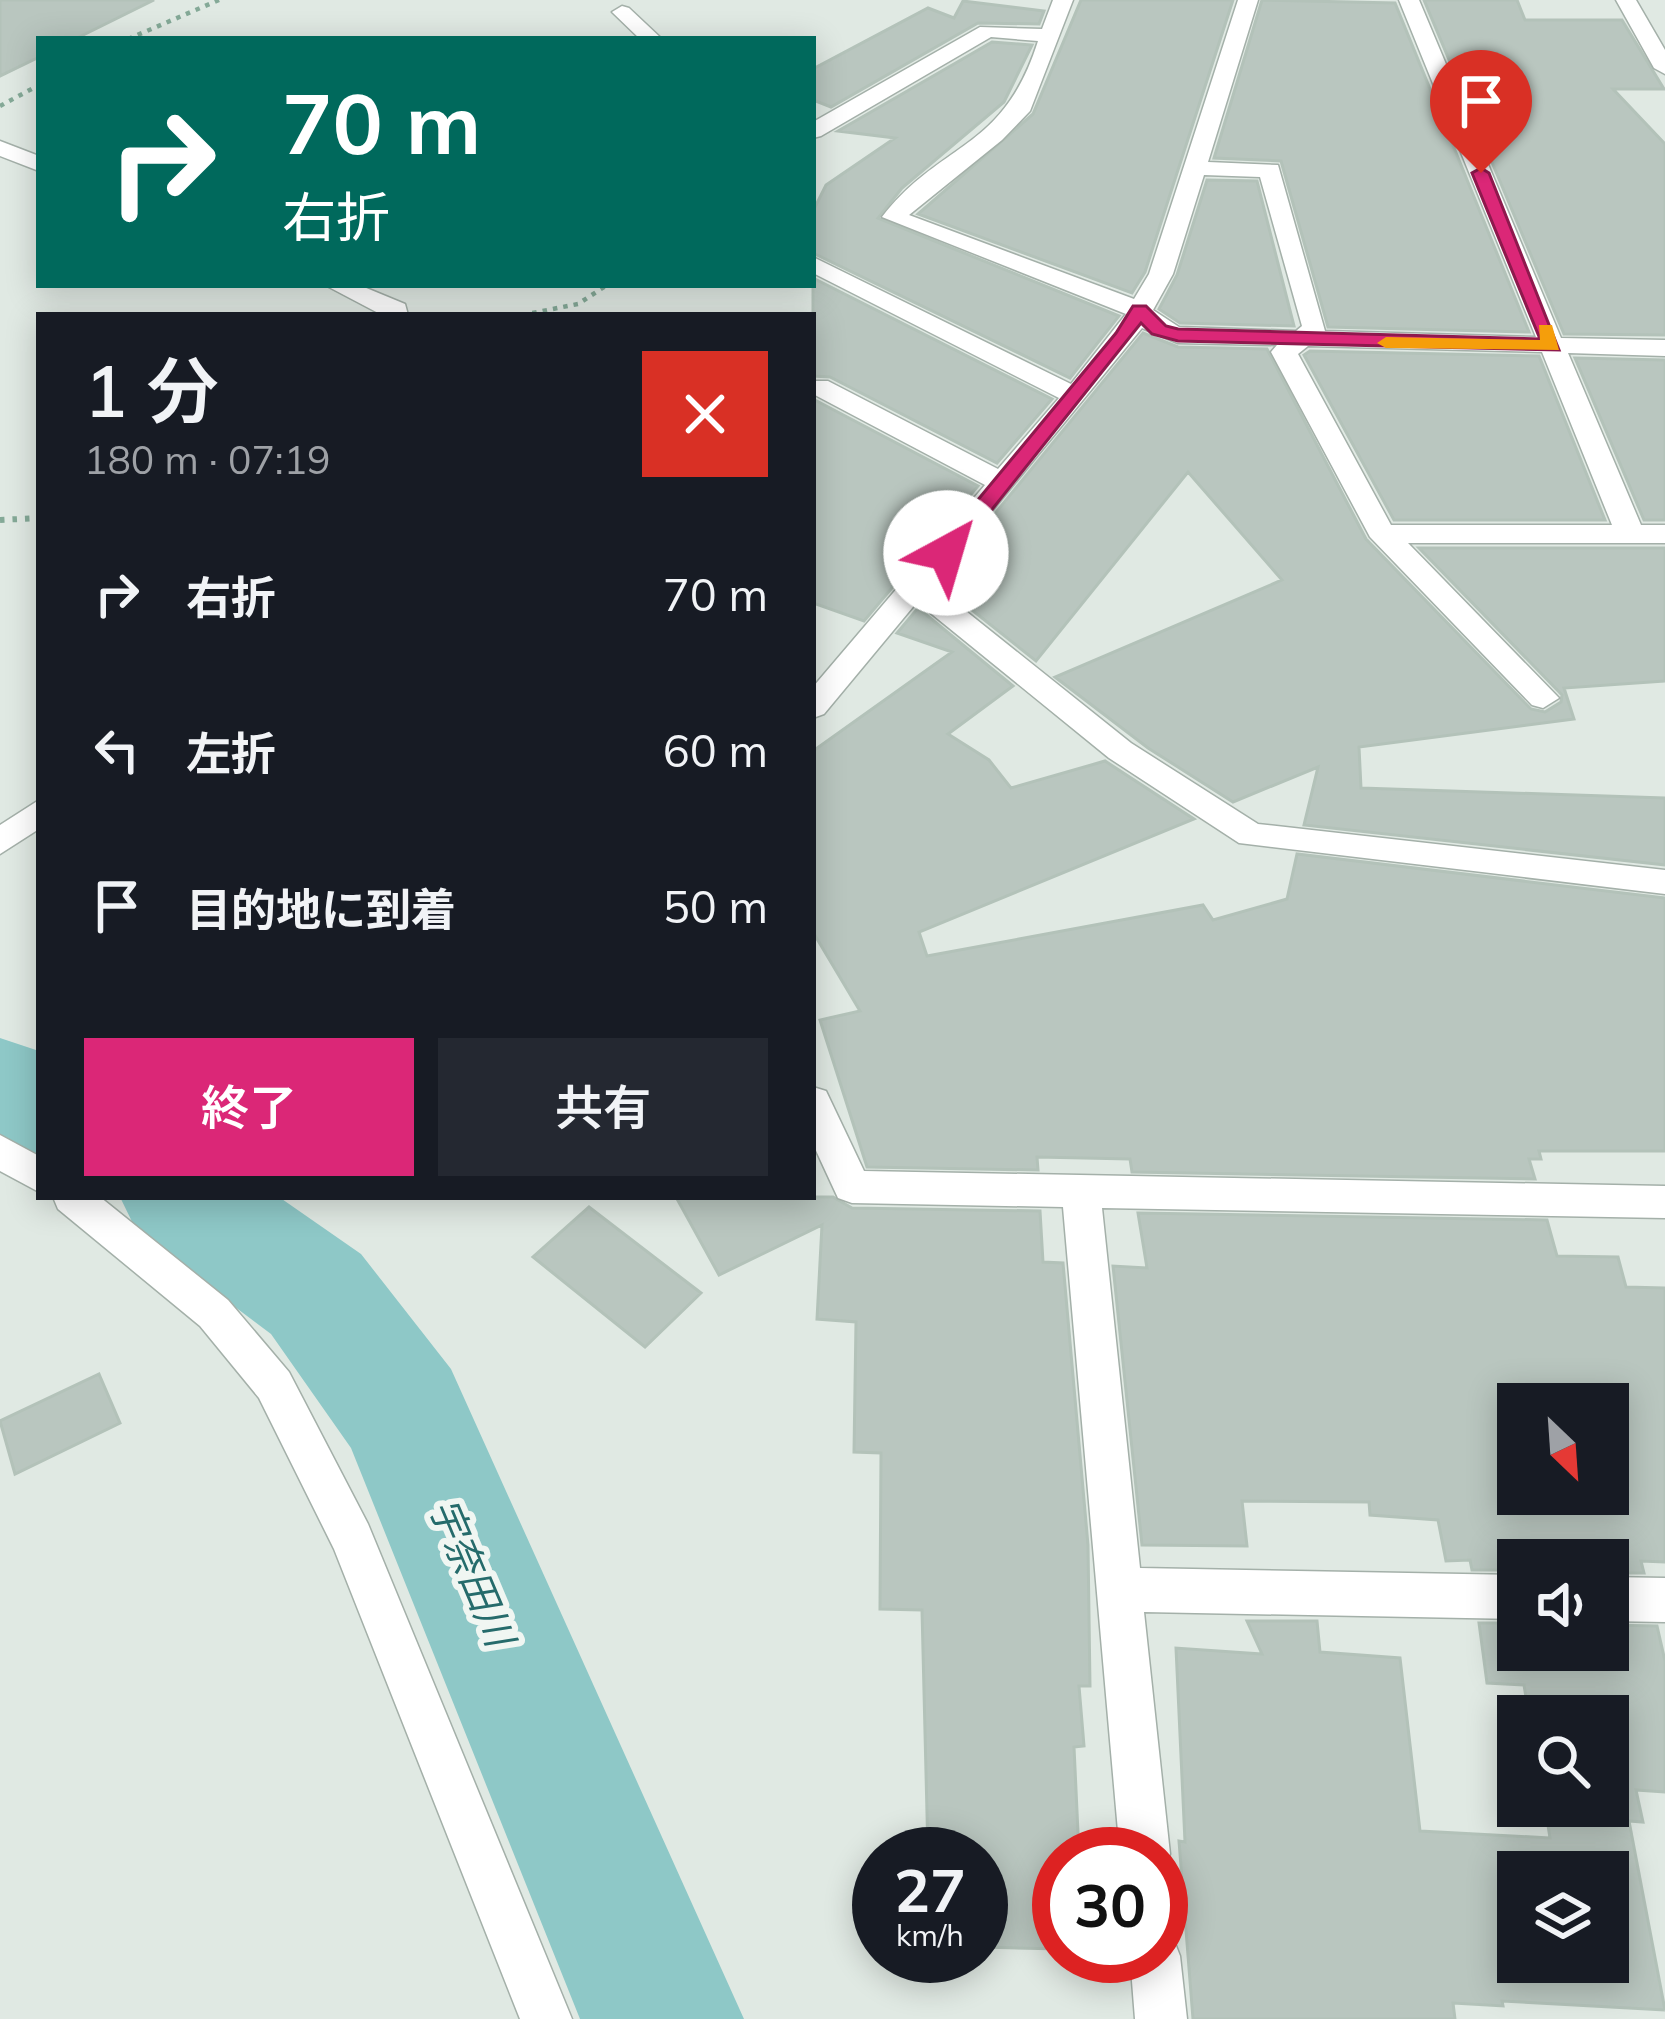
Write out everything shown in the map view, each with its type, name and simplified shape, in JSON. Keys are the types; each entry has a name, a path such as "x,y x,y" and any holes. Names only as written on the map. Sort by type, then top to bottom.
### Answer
{"street":[{"path":"1063,0 1034,85 1020,110 916,190 894,218 1139,310 1159,330 1178,335 1665,348"},
{"path":"816,698 826,668 917,587 1075,396 1139,310 1161,274 1248,0"},
{"path":"1409,0 1630,534"},
{"path":"1626,0 1665,68"},
{"path":"622,12 649,36"},
{"path":"816,129 987,31 1048,36"},
{"path":"0,148 36,163"},
{"path":"1194,168 1270,170 1315,328 1284,352 1383,535 1543,698"},
{"path":"816,266 1075,396"},
{"path":"344,288 396,312"},
{"path":"819,386 1003,483"},
{"path":"1383,535 1665,534"},
{"path":"917,587 1034,687 1203,808 1251,836 1665,882"},
{"path":"0,842 36,814"},
{"path":"816,1109 852,1187 1665,1203"},
{"path":"0,1151 36,1174"},
{"path":"1081,1191 1142,1827"},
{"path":"76,1200 214,1313 274,1384 352,1539 546,2019"},
{"path":"1120,1591 1497,1597"},
{"path":"1629,1599 1665,1600"},
{"path":"1158,1983 1161,2019"}],"path":[{"path":"135,36 219,0"},
{"path":"0,106 36,87"},
{"path":"537,312 578,304 602,288"},
{"path":"0,520 36,518"}],"building":[{"path":"0,0 154,0 81,36 36,36 36,58 0,76"},
{"path":"1081,0 1233,0 1145,272 1132,293 918,214 1033,114"},
{"path":"1262,0 1395,3 1529,332 1328,327 1281,161 1214,158"},
{"path":"1424,0 1517,0 1525,20 1622,20 1664,89 1613,89 1665,144 1665,335 1564,334"},
{"path":"963,1 1044,11 1039,24 978,23 831,107 816,101 816,67 928,8 954,18"},
{"path":"992,42 1032,45 1004,102 902,188 878,218 1119,316 1070,378 816,254 816,205 826,185 895,138 838,131"},
{"path":"1207,180 1257,181 1294,326 1180,323 1159,309 1177,275"},
{"path":"816,280 1052,399 997,463 830,377 816,376"},
{"path":"1143,333 1178,347 1267,349 1366,539 1531,709 1545,712 1561,702 1562,695 1419,548 1665,548 1665,681 1564,688 1574,719 1359,747 1361,788 1665,798 1665,865 1304,825 1318,767 1233,802 1148,748 1055,677 1282,580 1188,472 1036,661 938,583"},
{"path":"1310,351 1539,356 1605,520 1394,520 1304,355"},
{"path":"1575,358 1665,360 1665,520 1644,520"},
{"path":"816,401 978,486 864,621 816,604"},
{"path":"918,608 1013,686 948,734 989,760 1011,788 1105,761 1194,819 919,932 927,956 1203,905 1213,920 1287,899 1297,854 1665,898 1665,1151 1539,1151 1541,1159 1529,1159 1535,1179 1132,1172 1130,1159 1037,1157 1038,1170 867,1167 820,1020 860,1011 816,937 816,749 952,652 897,633"},
{"path":"833,1197 852,1208 1040,1211 1043,1262 1063,1263 1088,1545 1090,1686 1079,1686 1084,1746 1074,1747 1078,1827 1032,1827 1032,1948 1008,1948 1008,1827 927,1827 922,1610 880,1609 881,1453 854,1452 856,1322 817,1319 822,1225 719,1275 678,1200"},
{"path":"589,1207 701,1293 645,1347 533,1257"},
{"path":"1138,1213 1547,1220 1557,1256 1618,1257 1626,1287 1665,1288 1665,1562 1641,1561 1644,1573 1629,1573 1629,1539 1497,1539 1497,1570 1472,1570 1470,1560 1446,1561 1438,1520 1370,1515 1369,1502 1242,1501 1247,1546 1142,1545 1113,1266 1147,1268"},
{"path":"99,1374 120,1423 15,1474 0,1421"},
{"path":"1247,1621 1317,1621 1320,1652 1400,1658 1420,1831 1550,1838 1548,1827 1629,1827 1629,1821 1665,2010 1502,2001 1503,2006 1453,2003 1455,2019 1193,2019 1188,1827 1184,1827 1176,1648 1262,1654"},
{"path":"1479,1623 1497,1623 1497,1671 1629,1671 1629,1625 1657,1626 1665,1661 1665,1792 1636,1790 1643,1822 1629,1821 1629,1695 1526,1695 1524,1685 1487,1683"}],"waterway":[{"name":"宇奈田川","path":"0,1085 36,1107"},
{"name":"宇奈田川","path":"186,1200 316,1294 404,1412 662,2019"}],"slow traffic":[{"path":"1386,343 1552,346 1545,329"}],"route":[{"path":"946,553 1125,336 1139,310 1159,330 1178,335 1552,346 1481,173"}]}
